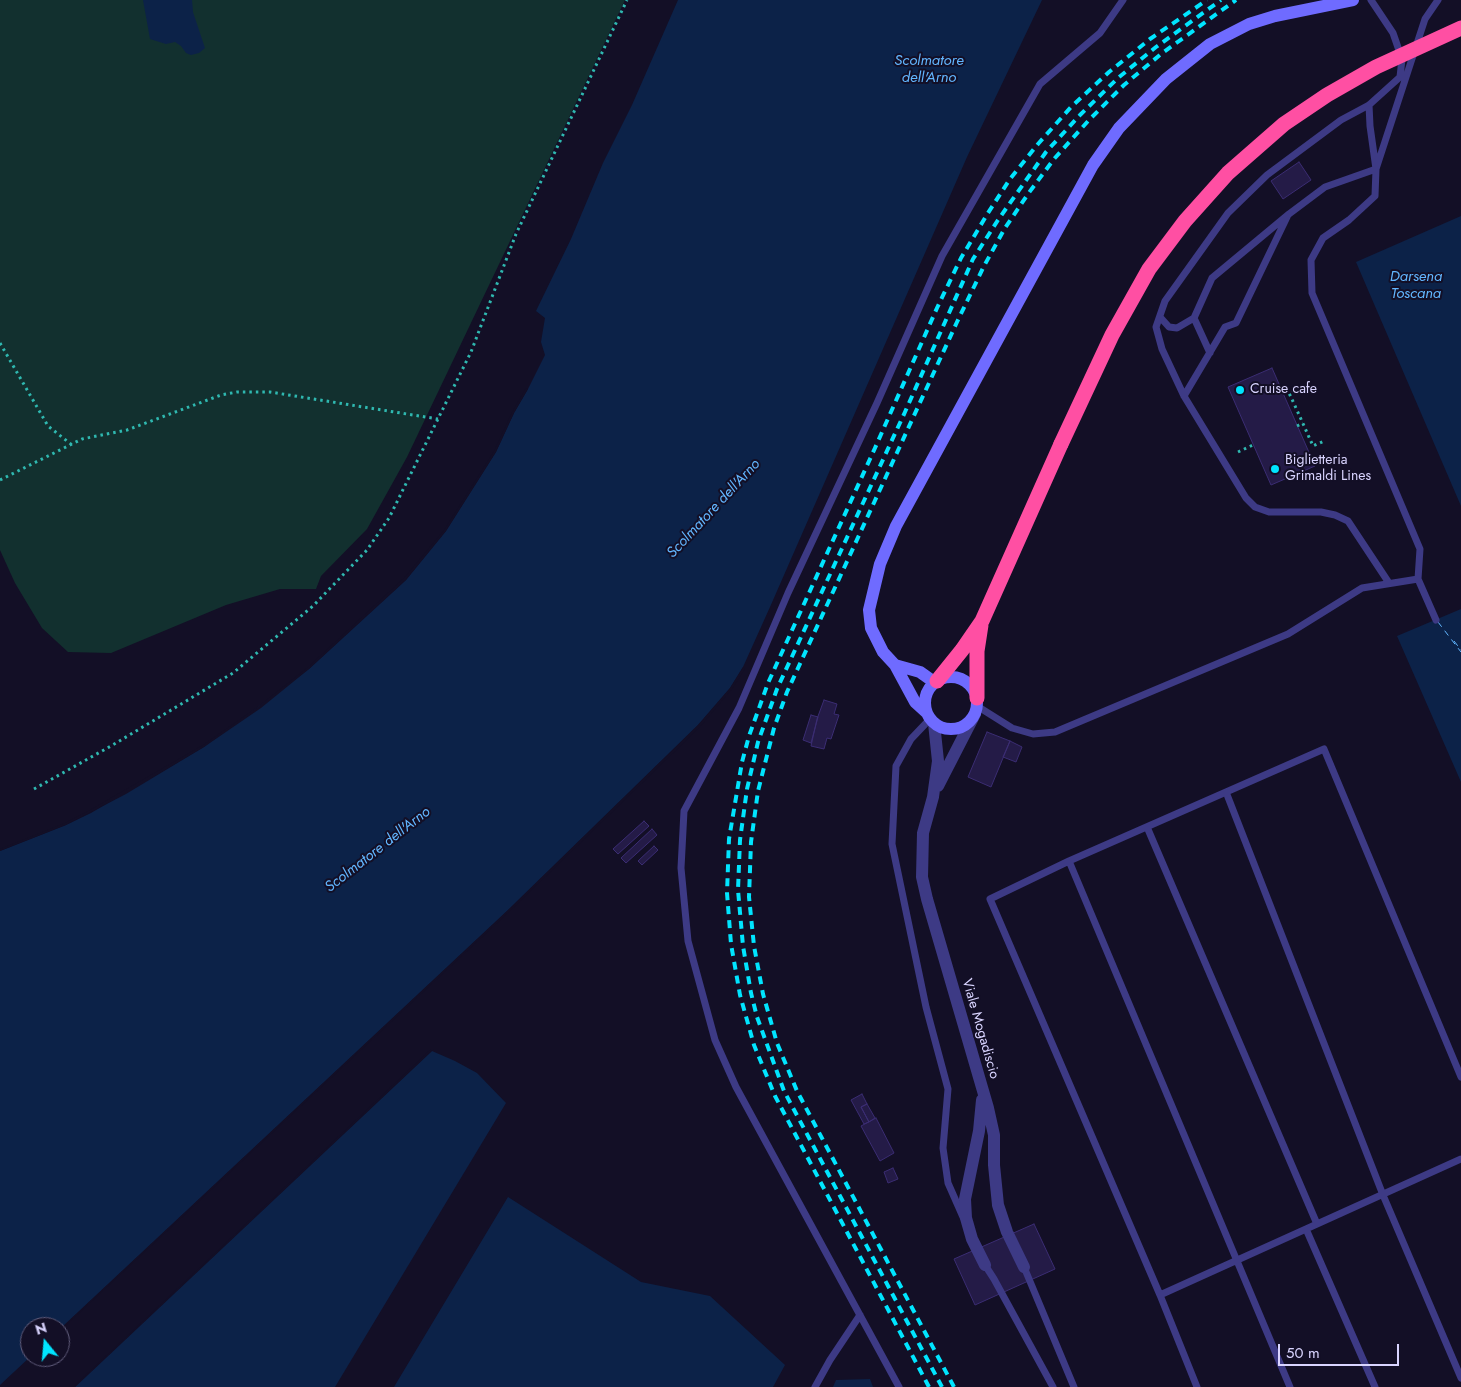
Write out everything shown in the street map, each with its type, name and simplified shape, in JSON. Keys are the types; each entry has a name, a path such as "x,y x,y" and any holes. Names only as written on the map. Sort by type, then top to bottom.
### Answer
{"highway":[{"path":"936,681 962,650 982,621 1112,335 1149,269 1185,221 1228,173 1284,124 1327,95 1376,67 1461,28"},
{"path":"976,706 977,658 982,621"}],"street":[{"path":"895,665 920,672 936,681 945,677 953,677 968,683 974,690 976,706 970,720 956,728 941,727 915,702 895,665 883,652 875,639 869,619 874,586 880,564 896,526 1093,165 1119,128 1166,79 1210,44 1249,24 1275,16 1353,0"},
{"name":"Viale Mogadiscio","path":"936,681 929,688 925,704 938,753 933,797 924,833 922,877 988,1108 994,1135 994,1165 998,1206 1024,1267"},
{"name":"Viale Mogadiscio","path":"933,797 976,706"},
{"path":"982,1090 979,1131 965,1199 966,1218 972,1239 985,1265"}],"lane":[{"path":"899,1387 736,1087 715,1040 688,941 681,868 684,811 739,708 788,593 873,411 942,256 1040,84 1100,33 1124,0"},
{"path":"1371,0 1393,33 1402,59 1400,78 1369,105 1342,120 1267,175 1228,213 1165,302 1156,327 1162,349 1184,396 1246,498 1255,507 1269,512 1322,512 1348,521 1389,583"},
{"path":"1376,169 1425,19 1438,0"},
{"path":"1369,105 1376,169 1374,196 1349,220 1323,238 1311,260 1312,293 1420,549 1418,579 1436,620"},
{"path":"1160,317 1169,327 1177,328 1194,318 1212,278 1289,214 1325,187 1376,169"},
{"path":"1184,396 1225,327 1236,323 1289,214"},
{"path":"1194,318 1210,353"},
{"path":"976,706 1012,728 1033,734 1055,732 1288,634 1362,588 1418,579"},
{"path":"930,718 911,739 896,766 892,844 926,1007 948,1089 943,1148 948,1183 972,1239"},
{"path":"1197,1387 1160,1295 990,899 1069,861 1324,749 1461,1077"},
{"path":"1226,792 1383,1194 1461,1378"},
{"path":"1147,827 1317,1224"},
{"path":"1069,861 1290,1387"},
{"path":"1160,1295 1461,1159"},
{"path":"1306,1229 1375,1387"},
{"path":"985,1265 1053,1387"},
{"path":"1024,1267 1074,1387"},
{"path":"816,1387 830,1360 860,1316"}],"path":[{"path":"34,788 111,746 233,673 314,606 367,550 389,518 471,352 516,234 627,0"},
{"path":"0,342 48,426 72,445"},
{"path":"1300,388 1289,393 1313,446 1324,441"},
{"path":"0,480 82,439 127,430 222,395 238,392 270,392 438,419"},
{"path":"1297,426 1303,423"},
{"path":"1238,452 1253,445"}],"green space":[{"path":"0,0 625,0 407,457 367,529 321,576 316,589 280,589 226,605 111,653 68,652 42,628 15,583 0,550"}],"water":[{"path":"143,0 192,0 193,12 205,48 199,53 191,55 186,53 175,42 166,44 150,39"},
{"name":"Scolmatore dell'Arno","path":"678,0 1042,0 967,157 770,607 743,667 730,688 698,725 507,911 70,1320 70,1317 20,1317 20,1366 0,1385 0,851 91,813 204,747 309,669 406,580 446,531 496,452 514,413 545,355 541,342 545,318 536,311 571,239 603,163 632,105"},
{"name":"Darsena Toscana","path":"1461,216 1461,506 1356,262"},
{"path":"1461,609 1461,782 1397,636"},
{"path":"432,1051 477,1073 506,1103 335,1387 75,1387"},
{"path":"508,1197 641,1282 710,1296 785,1365 773,1387 394,1387"},
{"path":"870,1379 873,1387 833,1387 836,1380"}],"pier":[{"path":"526,388 528,389 514,413 496,452 446,531 406,580 309,669 261,708 204,747 126,794 66,825 0,851 0,849 65,823 90,810 203,745 259,706 308,667 404,578 444,530 494,451 512,412"},
{"path":"743,667 745,669 732,689 700,727 509,912 70,1322 507,911 698,725 730,688"},
{"path":"431,1049 434,1049 73,1387"}],"building":[{"path":"1299,162 1311,180 1283,199 1271,181"},
{"path":"1272,368 1315,466 1271,485 1228,387"},
{"path":"824,700 837,704 834,714 839,715 831,739 827,738 824,749 811,746 817,719"},
{"path":"811,715 818,717 811,743 803,740"},
{"path":"987,732 1010,741 991,787 968,777"},
{"path":"1010,741 1022,747 1016,762 1003,757"},
{"path":"644,821 649,826 618,854 613,849"},
{"path":"652,829 657,835 626,863 621,858"},
{"path":"654,846 658,850 642,865 638,861"},
{"path":"862,1094 867,1104 861,1107 869,1122 864,1124 851,1100"},
{"path":"867,1104 875,1118 869,1122 861,1107"},
{"path":"876,1118 894,1153 880,1161 861,1126"},
{"path":"893,1168 898,1179 888,1183 884,1172"},
{"path":"1034,1224 1055,1269 975,1305 954,1259"}],"ferry route":[{"path":"1438,622 1461,652"},
{"path":"1454,641 1461,650"}],"railway":[{"path":"929,1387 775,1096 754,1045 740,995 731,944 727,893 729,839 742,762 768,683 937,308 961,258 988,213 1010,179 1071,107 1109,72 1150,39 1207,0"},
{"path":"942,1387 784,1091 757,1017 743,946 738,890 740,840 747,789 758,742 777,689 905,412 973,259 1046,152 1080,115 1118,78 1156,47 1221,0"},
{"path":"954,1387 797,1091 777,1043 763,994 754,946 749,897 751,842 758,791 774,728 787,692 957,322 1005,228 1054,159 1124,85 1161,54 1236,0"}],"place":[{"name":"Cruise cafe","path":"1240,390"},
{"name":"Biglietteria Grimaldi Lines","path":"1275,469"}]}
